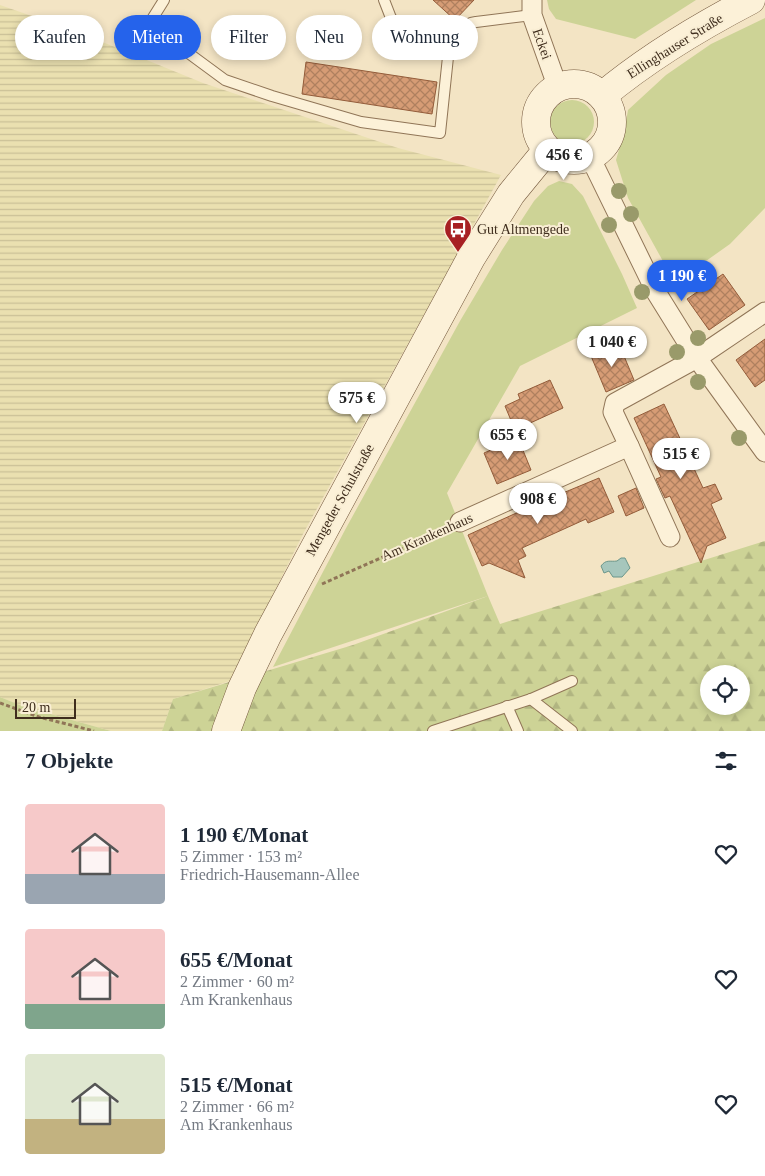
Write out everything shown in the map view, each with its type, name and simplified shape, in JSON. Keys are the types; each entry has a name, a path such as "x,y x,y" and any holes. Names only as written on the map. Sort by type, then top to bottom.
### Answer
{"main road":[{"name":"Ellinghauser Straße","path":"602,96 625,77 723,15 751,0"},
{"path":"569,84 590,88 602,96 611,114 611,131 603,147 590,157 577,160 568,160 553,155 547,150 538,135 536,122 542,101 549,93 569,84"},
{"name":"Mengeder Schulstraße","path":"226,731 242,688 268,634 471,258 511,194 547,150"}],"street":[{"name":"Eckei","path":"532,7 558,88"},
{"path":"590,157 656,292 698,358 765,452"},
{"path":"670,537 613,412 615,403 698,358 765,312"},
{"name":"Am Krankenhaus","path":"460,522 629,446"}],"lane":[{"path":"164,0 149,24 225,80 361,122 440,133 448,60"},
{"path":"384,0 390,15"},
{"path":"478,20 532,7"},
{"path":"433,731 531,699 572,681"},
{"path":"531,699 572,731"},
{"path":"507,706 518,731"}],"path":[{"name":"Am Krankenhaus","path":"316,587 460,522"},
{"path":"0,702 39,717 94,731"}],"shaded area":[{"path":"0,5 29,15 15,15 15,60 104,60 104,43 114,47 114,60 147,60 203,83 398,148 501,175 303,534 230,681 173,699 162,731 111,731 22,706 0,697"}],"green space":[{"path":"547,0 696,0 635,39 556,19 549,9"},
{"path":"765,18 765,208 730,244 675,283 628,198 616,160 628,110 666,75 711,44"},
{"path":"568,100 576,100 588,106 594,122 588,138 576,144 568,144 556,138 550,126 550,118 556,106"},
{"path":"559,181 572,184 583,196 637,308 520,366 447,493 488,596 273,667 345,530 460,321 502,250 534,201 548,186"},
{"path":"765,541 765,731 162,731 173,699 353,645 488,596 500,624"},
{"path":"0,697 22,706 111,731 0,731"}],"water":[{"path":"625,558 630,568 622,577 613,577 609,571 604,573 601,566 603,564 617,561"}],"building":[{"path":"433,0 474,0 460,15 450,15"},
{"path":"306,62 437,82 432,114 302,94"},
{"path":"723,274 745,305 709,330 687,299"},
{"path":"765,339 765,380 755,387 736,360"},
{"path":"619,344 634,380 606,392 591,356"},
{"path":"550,380 563,408 515,430 505,406 520,399 518,394"},
{"path":"664,404 703,488 715,484 722,499 711,504 726,538 707,546 701,563 670,496 665,498 656,479 661,477 634,418"},
{"path":"518,438 531,470 497,484 484,453"},
{"path":"599,478 614,512 588,523 586,519 522,548 526,556 518,560 525,578 489,563 482,566 468,535"},
{"path":"636,488 644,508 626,516 618,496"}],"place":[{"name":"Gut Altmengede","path":"458,253"}]}
